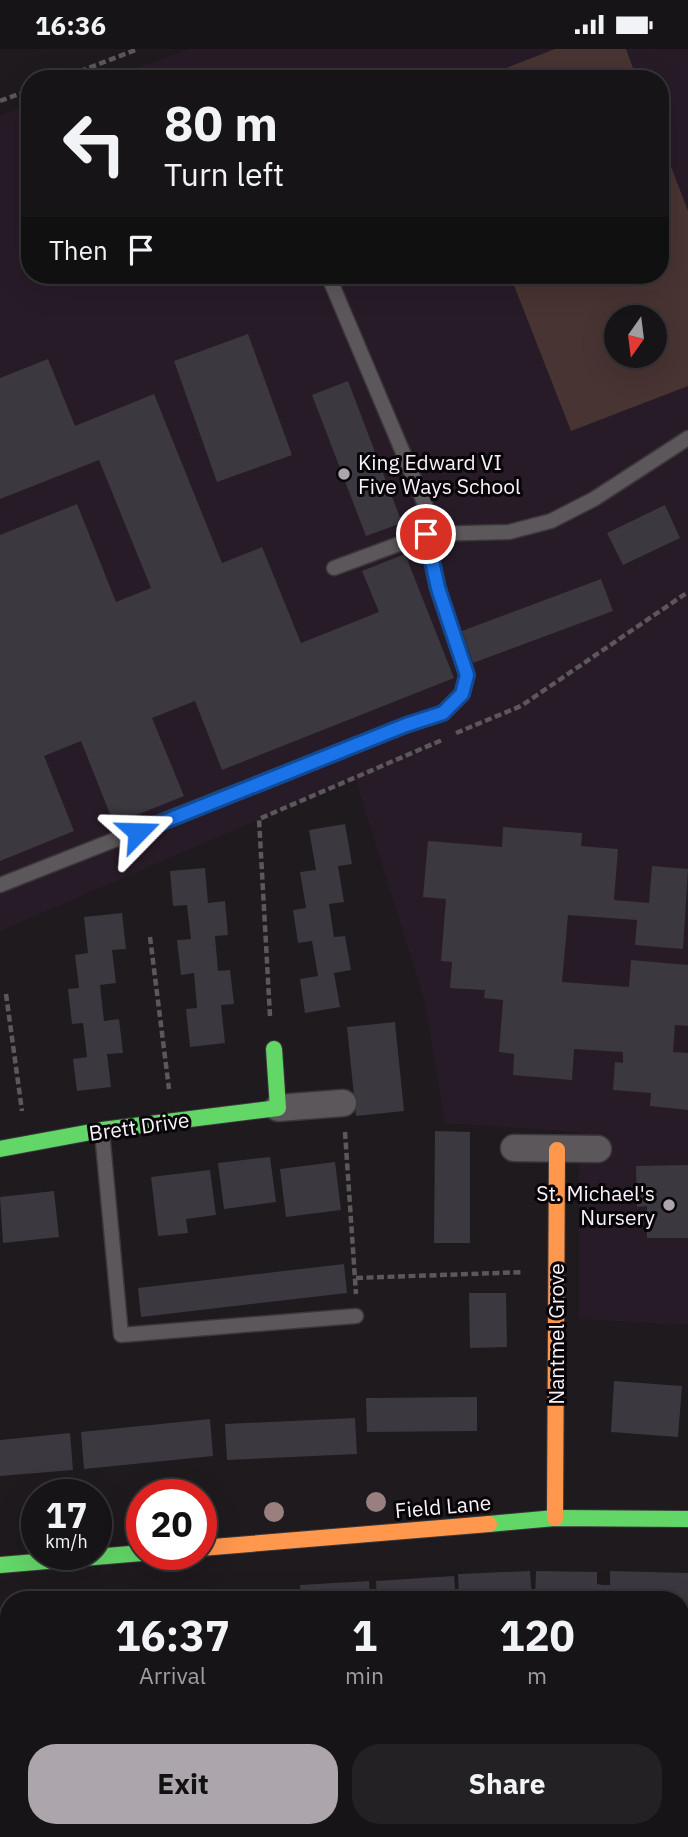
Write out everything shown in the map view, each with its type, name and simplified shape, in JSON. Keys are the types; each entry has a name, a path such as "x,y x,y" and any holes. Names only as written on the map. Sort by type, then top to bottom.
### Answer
{"street":[{"path":"274,1049 278,1108"},
{"name":"Brett Drive","path":"0,1149 102,1130 278,1108 343,1103"},
{"path":"514,1148 598,1149"},
{"name":"Nantmel Grove","path":"555,1518 557,1150"},
{"name":"Field Lane","path":"217,1547 555,1518 688,1519"},
{"path":"0,1565 126,1554"}],"lane":[{"path":"0,885 406,725 443,713 462,694 467,675 438,588 432,533 332,284"},
{"path":"334,568 432,533 509,532 551,521 594,499 688,437"},
{"path":"102,1130 121,1335 356,1316"}],"path":[{"path":"83,70 138,49"},
{"path":"0,101 21,93"},
{"path":"274,1049 259,819 521,706 688,592"},
{"path":"150,937 173,1122"},
{"path":"6,994 28,1144"},
{"path":"343,1103 356,1278 356,1316"},
{"path":"356,1278 556,1271"}],"shaded area":[{"name":"King Edward VI Five Ways School","path":"190,49 688,49 688,1325 579,1319 579,1132 445,1123 424,999 355,778 0,931 0,115 21,108 21,284 669,284 669,70 130,70"},
{"path":"555,49 626,49 634,70 501,70"},
{"path":"669,161 688,211 688,386 571,431 514,284 669,284"}],"building":[{"path":"248,334 292,455 217,482 174,361"},
{"path":"48,359 75,426 154,394 222,563 262,547 301,643 379,612 362,571 405,554 454,678 222,770 195,701 152,718 184,796 114,824 81,741 44,756 74,831 0,861 0,535 77,504 116,602 151,588 99,460 0,499 0,378"},
{"path":"348,381 402,523 366,536 312,395"},
{"path":"665,505 680,538 623,565 607,533"},
{"path":"601,579 613,611 473,663 462,631"},
{"path":"345,824 352,864 338,866 344,902 329,904 334,937 345,936 351,970 334,973 340,1007 305,1013 300,979 318,976 312,941 298,943 293,910 306,908 300,872 316,870 309,830"},
{"path":"503,827 582,833 581,846 618,849 614,900 649,903 652,866 688,869 683,949 635,945 637,920 568,915 562,982 629,987 631,960 688,965 688,1026 675,1025 673,1052 688,1053 688,1110 650,1106 651,1093 613,1090 615,1062 623,1063 623,1052 574,1049 572,1080 513,1075 514,1054 499,1052 503,1000 484,998 485,990 450,988 452,962 441,961 446,899 423,897 428,841 502,847"},
{"path":"205,868 208,903 225,901 228,935 215,936 218,971 230,970 234,1004 221,1005 225,1043 190,1047 186,1009 197,1008 194,973 181,975 177,940 191,939 187,905 173,906 170,871"},
{"path":"122,913 126,949 112,950 116,983 100,985 104,1021 119,1019 123,1053 107,1054 111,1087 77,1091 73,1059 87,1057 83,1023 72,1024 68,989 79,988 75,955 88,953 84,917"},
{"path":"395,1022 404,1111 356,1116 347,1027"},
{"path":"435,1131 470,1132 470,1243 434,1243"},
{"path":"270,1157 276,1202 224,1209 218,1163"},
{"path":"335,1162 341,1210 286,1217 280,1169"},
{"path":"688,1165 688,1238 647,1238 647,1206 637,1207 636,1166"},
{"path":"210,1170 216,1215 186,1219 188,1233 158,1236 151,1177"},
{"path":"54,1191 59,1237 3,1243 0,1197"},
{"path":"344,1264 347,1293 141,1317 138,1288"},
{"path":"469,1293 506,1293 507,1347 470,1348"},
{"path":"614,1381 682,1386 678,1437 611,1432"},
{"path":"477,1397 477,1431 367,1432 366,1398"},
{"path":"355,1418 357,1454 227,1460 225,1424"},
{"path":"210,1419 213,1456 84,1469 81,1432"},
{"path":"70,1433 73,1470 0,1476 0,1440"},
{"path":"530,1571 531,1591 459,1591 458,1574"},
{"path":"536,1571 597,1572 597,1584 603,1585 610,1585 610,1571 688,1573 688,1591 535,1591"},
{"path":"454,1576 455,1591 377,1591 376,1581"},
{"path":"369,1581 370,1591 300,1591 300,1585"}],"traffic: fast":[{"path":"0,1149 102,1130 278,1108 274,1049"},
{"path":"489,1524 555,1518 688,1519"},
{"path":"0,1565 126,1554"}],"traffic: slow":[{"path":"555,1518 557,1150"},
{"path":"217,1547 489,1524"}],"place":[{"name":"King Edward VI Five Ways School","path":"344,474"},
{"name":"St. Michael's Nursery","path":"669,1205"}],"route":[{"path":"138,832 406,725 443,713 462,694 467,675 438,588 426,534"}]}
